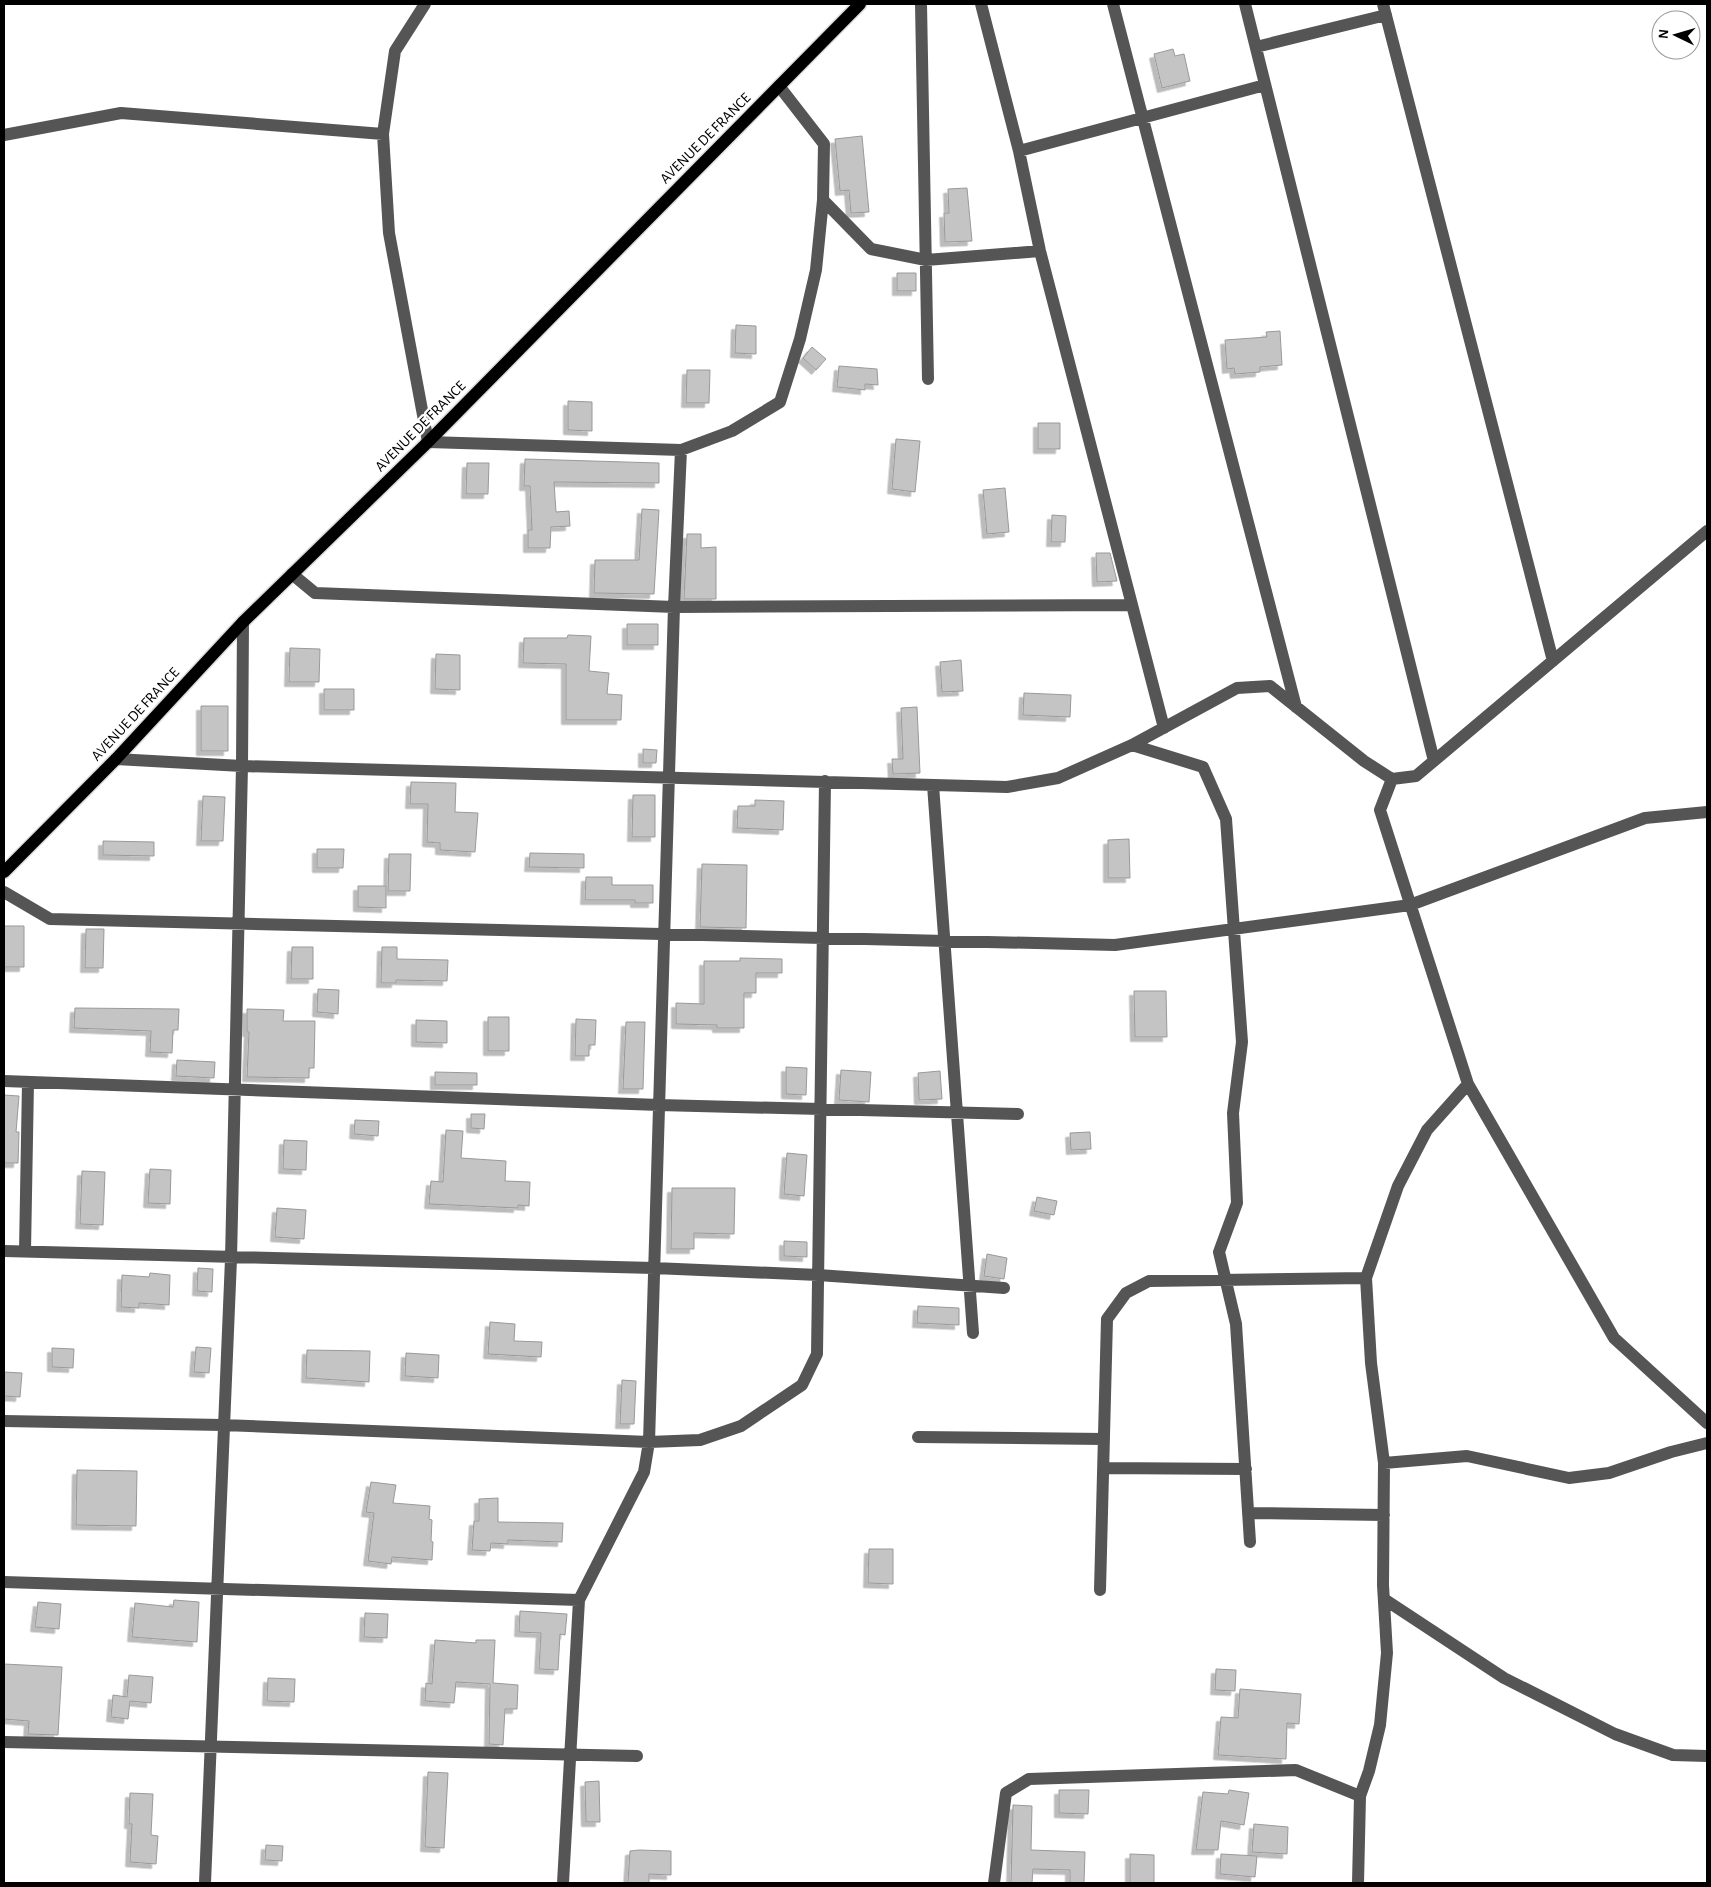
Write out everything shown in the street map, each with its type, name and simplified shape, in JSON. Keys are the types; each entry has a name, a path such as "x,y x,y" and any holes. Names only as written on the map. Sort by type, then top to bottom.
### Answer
{"main road":[{"name":"AVENUE DE FRANCE","path":"4,872 116,759 243,622 428,442 860,4"}],"street":[{"path":"425,4 395,51 383,134 389,233 428,442 681,450 732,431 780,402 800,339 816,270 823,200 824,144 779,86"},
{"path":"921,4 928,379"},
{"path":"981,4 1019,151 1040,251 1164,728"},
{"path":"1113,4 1296,706"},
{"path":"1245,4 1434,761"},
{"path":"1256,47 1385,9 1553,661"},
{"path":"1019,151 1265,85"},
{"path":"4,135 121,113 383,134"},
{"path":"823,200 872,249 926,260 1040,251"},
{"path":"563,1883 579,1600 644,1472 649,1442 674,607 681,450"},
{"path":"116,759 242,766 1007,787 1058,778 1132,745 1238,688 1270,686 1364,761 1392,779 1416,776 1707,531"},
{"path":"292,574 315,593 674,607 1132,605"},
{"path":"205,1883 231,1258 242,766 243,622"},
{"path":"1132,745 1203,767 1226,819 1242,1042 1232,1112 1237,1203 1219,1252 1236,1324 1250,1542"},
{"path":"1392,779 1380,810 1468,1084 1614,1338 1707,1423"},
{"path":"4,1421 223,1425 649,1442 700,1440 741,1426 802,1385 817,1354 826,781"},
{"path":"933,785 973,1333"},
{"path":"4,892 50,919 1115,945 1410,905 1645,818 1707,812"},
{"path":"4,1081 234,1091 1018,1114"},
{"path":"25,1252 28,1082"},
{"path":"1358,1883 1360,1796 1369,1771 1380,1726 1386,1653 1384,1463 1371,1364 1366,1278 1398,1186 1427,1130 1468,1084"},
{"path":"4,1251 654,1268 818,1275 1004,1288"},
{"path":"1100,1590 1107,1319 1126,1293 1149,1281 1366,1278"},
{"path":"918,1437 1104,1439"},
{"path":"1384,1463 1467,1456 1569,1478 1609,1473 1671,1452 1707,1443"},
{"path":"1103,1468 1246,1469"},
{"path":"1248,1513 1384,1515"},
{"path":"4,1582 579,1600"},
{"path":"1384,1599 1504,1678 1615,1734 1673,1754 1707,1756"},
{"path":"4,1742 637,1756"},
{"path":"994,1883 1006,1793 1030,1779 1296,1770 1360,1796"}],"building":[{"path":"1173,49 1175,56 1184,54 1190,81 1162,88 1154,54"},
{"path":"862,136 869,212 851,213 849,190 840,191 835,139"},
{"path":"967,188 972,241 945,242 944,213 949,213 948,189"},
{"path":"897,273 916,273 916,291 897,291"},
{"path":"736,325 756,326 756,354 735,353"},
{"path":"1280,331 1282,365 1260,367 1260,372 1235,374 1234,368 1227,369 1225,340 1267,337 1266,332"},
{"path":"812,347 826,359 816,370 803,358"},
{"path":"839,366 877,369 878,385 865,384 865,390 837,387"},
{"path":"687,370 710,370 709,403 686,403"},
{"path":"568,401 592,402 592,431 568,430"},
{"path":"1038,423 1060,423 1060,449 1038,449"},
{"path":"896,439 920,441 915,492 892,489"},
{"path":"525,459 659,463 659,483 554,482 556,512 569,511 570,526 551,527 550,548 528,548 528,530 532,530 530,486 524,486"},
{"path":"467,463 489,463 488,494 466,494"},
{"path":"1005,488 1009,532 987,534 983,490"},
{"path":"642,509 659,510 654,594 594,593 595,560 639,560"},
{"path":"1052,515 1066,516 1065,542 1051,542"},
{"path":"687,534 701,534 701,548 716,547 716,599 684,599"},
{"path":"1096,553 1110,553 1117,581 1097,582"},
{"path":"627,624 658,624 658,645 627,645"},
{"path":"568,635 591,636 589,671 609,673 607,694 622,695 621,720 566,720 566,664 523,663 524,638 567,638"},
{"path":"290,648 320,649 319,682 289,682"},
{"path":"436,654 460,655 460,690 435,689"},
{"path":"961,660 963,691 942,692 940,662"},
{"path":"324,689 354,689 354,710 324,710"},
{"path":"1024,693 1071,695 1070,717 1023,715"},
{"path":"201,706 228,706 228,751 201,751"},
{"path":"917,707 920,773 893,774 892,759 903,759 901,708"},
{"path":"643,749 657,750 656,763 643,763"},
{"path":"411,782 456,783 455,812 478,813 475,852 440,850 440,843 427,842 428,804 410,804"},
{"path":"633,795 655,795 655,837 632,837"},
{"path":"203,796 225,797 223,841 201,841"},
{"path":"755,800 784,801 783,830 737,828 738,806 755,806"},
{"path":"1129,839 1130,878 1108,878 1108,840"},
{"path":"103,841 154,842 154,856 103,855"},
{"path":"317,849 344,849 343,868 317,868"},
{"path":"530,853 584,854 584,868 529,867"},
{"path":"389,854 411,854 410,891 388,891"},
{"path":"702,864 747,865 746,928 700,927"},
{"path":"586,877 612,877 612,885 653,885 653,903 635,903 635,900 585,900"},
{"path":"358,886 386,886 386,908 358,907"},
{"path":"4,926 24,926 24,967 4,967"},
{"path":"86,929 104,929 103,968 85,968"},
{"path":"292,947 313,947 313,979 291,979"},
{"path":"382,947 397,947 397,959 448,960 447,981 396,980 396,983 381,983"},
{"path":"740,958 782,959 782,973 756,973 756,993 744,993 744,1028 717,1028 717,1025 676,1024 676,1003 704,1004 704,961 740,961"},
{"path":"318,989 339,990 338,1014 317,1012"},
{"path":"1134,991 1166,991 1167,1037 1135,1037"},
{"path":"75,1008 179,1009 178,1030 173,1030 172,1053 150,1052 151,1031 74,1028"},
{"path":"247,1009 284,1010 283,1021 315,1021 314,1068 309,1068 309,1078 247,1077 249,1032 247,1032"},
{"path":"488,1017 509,1017 509,1051 488,1051"},
{"path":"576,1019 596,1020 595,1045 589,1045 589,1056 575,1056"},
{"path":"416,1020 447,1021 447,1043 416,1042"},
{"path":"626,1022 645,1022 643,1089 623,1089"},
{"path":"177,1060 215,1062 214,1078 176,1076"},
{"path":"786,1067 807,1068 806,1095 786,1094"},
{"path":"841,1070 871,1072 869,1102 839,1100"},
{"path":"940,1071 942,1099 919,1100 918,1073"},
{"path":"435,1072 477,1073 477,1085 435,1085"},
{"path":"4,1095 19,1096 16,1132 19,1132 18,1163 4,1163"},
{"path":"471,1114 485,1114 484,1129 471,1128"},
{"path":"355,1120 379,1121 378,1136 354,1134"},
{"path":"446,1130 463,1131 461,1158 506,1161 505,1181 530,1182 529,1206 518,1205 518,1208 429,1204 431,1181 443,1182"},
{"path":"1090,1132 1091,1149 1071,1150 1070,1133"},
{"path":"284,1140 307,1141 306,1170 283,1169"},
{"path":"787,1153 807,1155 804,1196 784,1194"},
{"path":"150,1169 171,1170 170,1204 148,1203"},
{"path":"82,1171 105,1172 103,1225 80,1224"},
{"path":"672,1188 735,1188 734,1234 694,1233 694,1249 671,1249"},
{"path":"1037,1197 1057,1201 1054,1215 1034,1211"},
{"path":"277,1208 306,1210 304,1239 275,1237"},
{"path":"784,1241 807,1242 807,1257 784,1256"},
{"path":"987,1254 1007,1258 1004,1279 984,1276"},
{"path":"198,1268 213,1269 212,1292 197,1291"},
{"path":"150,1273 170,1275 169,1305 139,1303 139,1308 121,1307 122,1275 149,1277"},
{"path":"918,1306 959,1308 959,1325 917,1323"},
{"path":"490,1322 515,1324 514,1341 542,1342 541,1357 488,1354"},
{"path":"196,1347 211,1348 209,1373 194,1372"},
{"path":"52,1348 74,1349 73,1368 52,1367"},
{"path":"307,1350 370,1351 369,1382 306,1378"},
{"path":"406,1353 439,1355 438,1378 405,1376"},
{"path":"4,1372 22,1373 20,1397 4,1396"},
{"path":"622,1380 636,1381 634,1424 620,1424"},
{"path":"77,1470 137,1471 136,1526 76,1525"},
{"path":"371,1482 396,1485 393,1503 430,1506 429,1519 432,1520 431,1541 433,1542 432,1560 392,1557 391,1564 368,1561 374,1513 366,1512"},
{"path":"498,1498 498,1522 563,1523 562,1542 508,1540 508,1544 491,1543 490,1551 472,1550 474,1521 479,1521 479,1499"},
{"path":"869,1549 893,1549 893,1584 868,1583"},
{"path":"174,1600 199,1602 197,1642 132,1637 135,1603 173,1607"},
{"path":"38,1602 61,1604 59,1629 35,1627"},
{"path":"520,1611 567,1614 565,1635 560,1634 558,1670 539,1669 541,1633 519,1632"},
{"path":"365,1613 388,1614 387,1638 364,1637"},
{"path":"435,1640 476,1643 476,1640 495,1640 493,1683 518,1685 517,1709 505,1709 503,1745 489,1744 490,1684 456,1682 454,1703 425,1701 426,1683 432,1684"},
{"path":"4,1664 62,1667 58,1735 28,1734 29,1721 4,1719"},
{"path":"1216,1669 1236,1670 1235,1691 1215,1690"},
{"path":"129,1675 153,1677 151,1703 130,1701 128,1719 111,1717 113,1695 127,1697"},
{"path":"268,1678 295,1679 294,1702 267,1701"},
{"path":"1240,1689 1301,1694 1299,1724 1287,1723 1286,1759 1218,1755 1221,1717 1238,1718"},
{"path":"428,1772 448,1773 444,1848 425,1847"},
{"path":"599,1781 600,1822 586,1822 585,1782"},
{"path":"1059,1790 1089,1790 1088,1814 1059,1813"},
{"path":"1229,1790 1249,1793 1244,1825 1221,1821 1218,1850 1196,1850 1203,1792 1228,1794"},
{"path":"130,1793 153,1794 151,1835 158,1836 156,1864 130,1862 132,1824 129,1824"},
{"path":"1013,1805 1032,1806 1031,1850 1085,1852 1084,1883 1070,1883 1070,1870 1033,1869 1032,1883 1011,1883"},
{"path":"1254,1824 1288,1827 1287,1854 1252,1852"},
{"path":"266,1845 283,1846 282,1861 265,1860"},
{"path":"630,1851 671,1851 671,1875 649,1874 649,1883 628,1883"},
{"path":"1130,1854 1154,1855 1154,1883 1130,1883"},
{"path":"1221,1854 1257,1856 1255,1877 1220,1874"}]}
